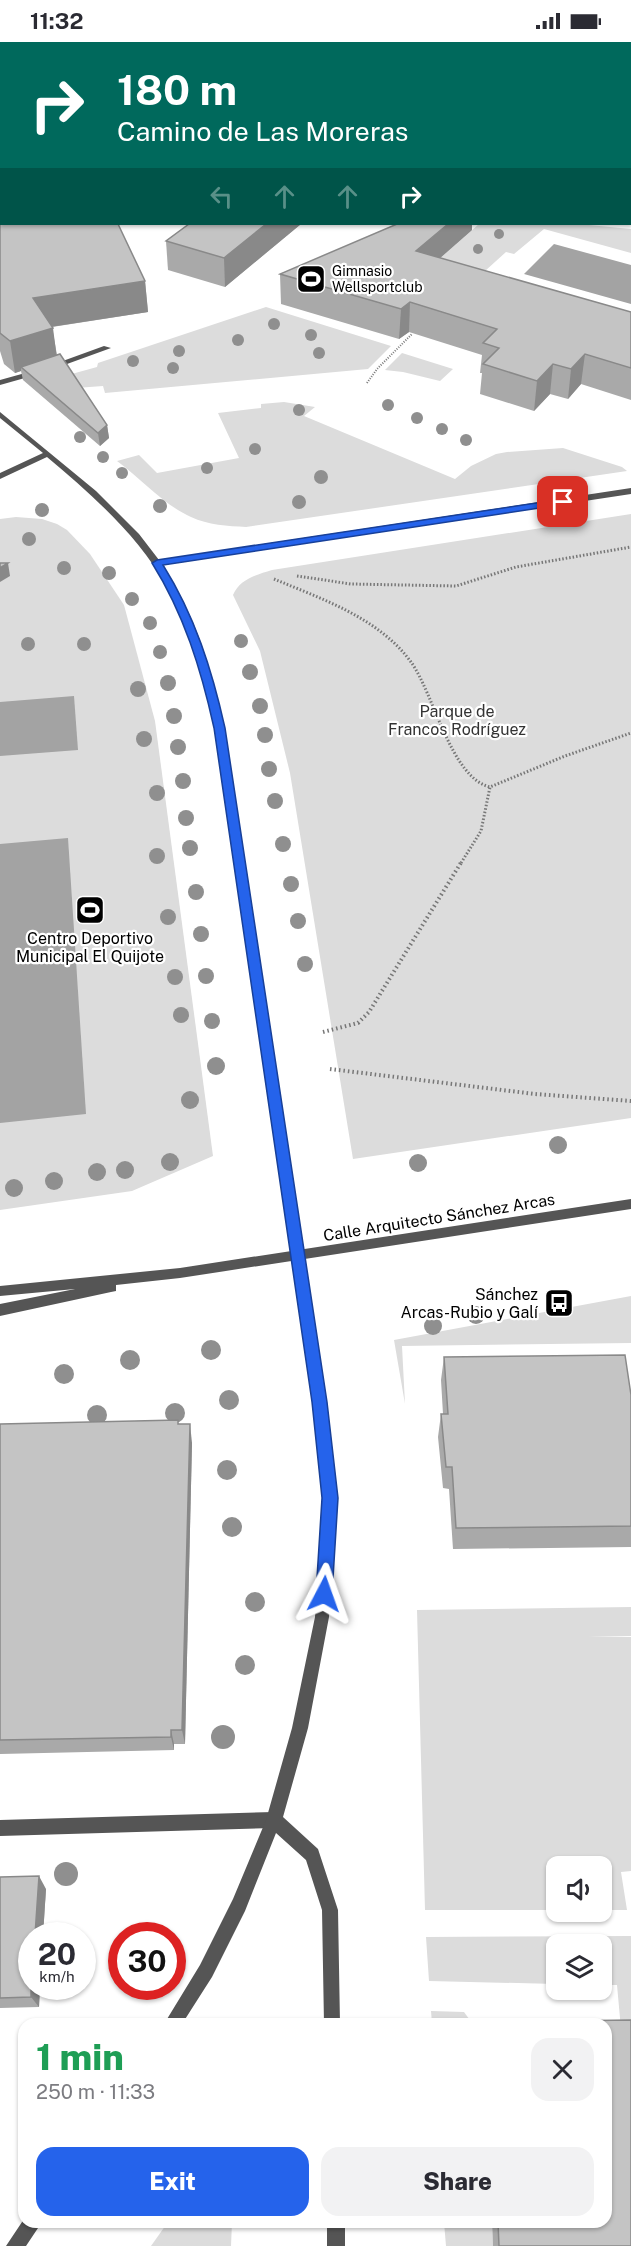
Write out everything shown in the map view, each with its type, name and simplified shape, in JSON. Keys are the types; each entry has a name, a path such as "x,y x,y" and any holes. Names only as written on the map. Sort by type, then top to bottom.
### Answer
{"street":[{"path":"0,383 107,348"},
{"path":"0,414 108,508 157,563 176,595 207,672 220,728 319,1402 330,1498 322,1617 300,1728 273,1820 238,1905 206,1971 176,2018"},
{"path":"0,476 48,454"},
{"path":"157,563 631,491"},
{"name":"Calle Arquitecto Sánchez Arcas","path":"0,1310 180,1273 631,1204"},
{"name":"Calle Arquitecto Sánchez Arcas","path":"0,1291 180,1273"},
{"path":"0,1828 273,1820 312,1855 330,1910 332,2018"},
{"path":"15,2246 28,2228"},
{"path":"336,2228 336,2246"}],"path":[{"path":"366,383 412,334"},
{"path":"296,576 351,584 456,586 516,567 631,547"},
{"path":"271,578 348,611 383,632 403,652 422,680 463,766 477,783 490,786 631,733"},
{"path":"323,1032 358,1023 369,1012 481,831 490,786"},
{"path":"330,1069 535,1094 631,1101"}],"green space":[{"path":"478,225 589,225 631,229 631,253 544,229 514,254 506,252 485,271 440,258"},
{"path":"266,307 391,346 368,369 105,393 103,386 76,388 68,375 97,367 98,363"},
{"path":"402,353 453,369 440,381 385,370"},
{"path":"284,402 315,407 304,416 455,479 471,466 496,454 563,448 622,467 627,471 246,527 225,526 198,520 181,512 117,461 139,455 157,473 239,458 218,413 261,408 261,404"},
{"name":"Parque de Francos Rodríguez","path":"631,514 631,1118 353,1159 290,773 260,651 233,595 244,581 272,570"},
{"name":"Centro Deportivo Municipal El Quijote","path":"16,517 42,519 67,530 90,554 124,605 155,721 213,1156 132,1191 0,1210 0,519"},
{"path":"631,1296 631,1343 402,1346 405,1404 394,1340"},
{"path":"631,1607 631,1636 588,1637 631,1637 631,1871 621,1872 627,1910 612,1910 612,1856 546,1856 546,1910 425,1910 417,1610"},
{"path":"546,1936 546,1984 429,1981 426,1937"},
{"path":"612,1936 631,1936 631,2029 621,2029 617,1985 612,1985"},
{"path":"431,2011 464,2012 468,2018 432,2018"},
{"path":"164,2228 232,2228 231,2246 151,2246"},
{"path":"444,2228 492,2228 493,2246 446,2246"}],"shaded area":[{"path":"554,244 631,265 631,304 524,274"},
{"path":"74,696 78,750 0,756 0,702"},
{"path":"68,838 86,1114 0,1123 0,844"}],"building":[{"path":"0,225 118,225 145,281 33,298 53,328 10,341 0,333"},
{"path":"188,225 265,225 224,258 166,241"},
{"path":"395,225 447,225 416,251 631,312 631,368 585,354 571,369 553,364 537,381 483,364 499,348 483,343 497,329 410,302 401,309 280,274"},
{"path":"60,354 107,425 98,433 21,367"},
{"path":"625,1355 631,1395 631,1526 456,1528 452,1467 446,1467 441,1414 448,1414 444,1357"},
{"path":"178,1420 178,1424 190,1424 182,1730 171,1730 171,1737 0,1740 0,1424"},
{"path":"39,1876 36,1922 18,1922 18,1997 0,1998 0,1877"},
{"path":"612,2020 631,2020 631,2246 499,2246 498,2228 612,2228"}],"place":[{"name":"Gimnasio Wellsportclub","path":"311,279"},
{"name":"Centro Deportivo Municipal El Quijote","path":"90,910"},
{"name":"Sánchez Arcas-Rubio y Galí","path":"559,1303"}],"route":[{"path":"324,1594 330,1498 319,1402 220,728 207,672 196,640 172,587 157,563 563,502"}]}
